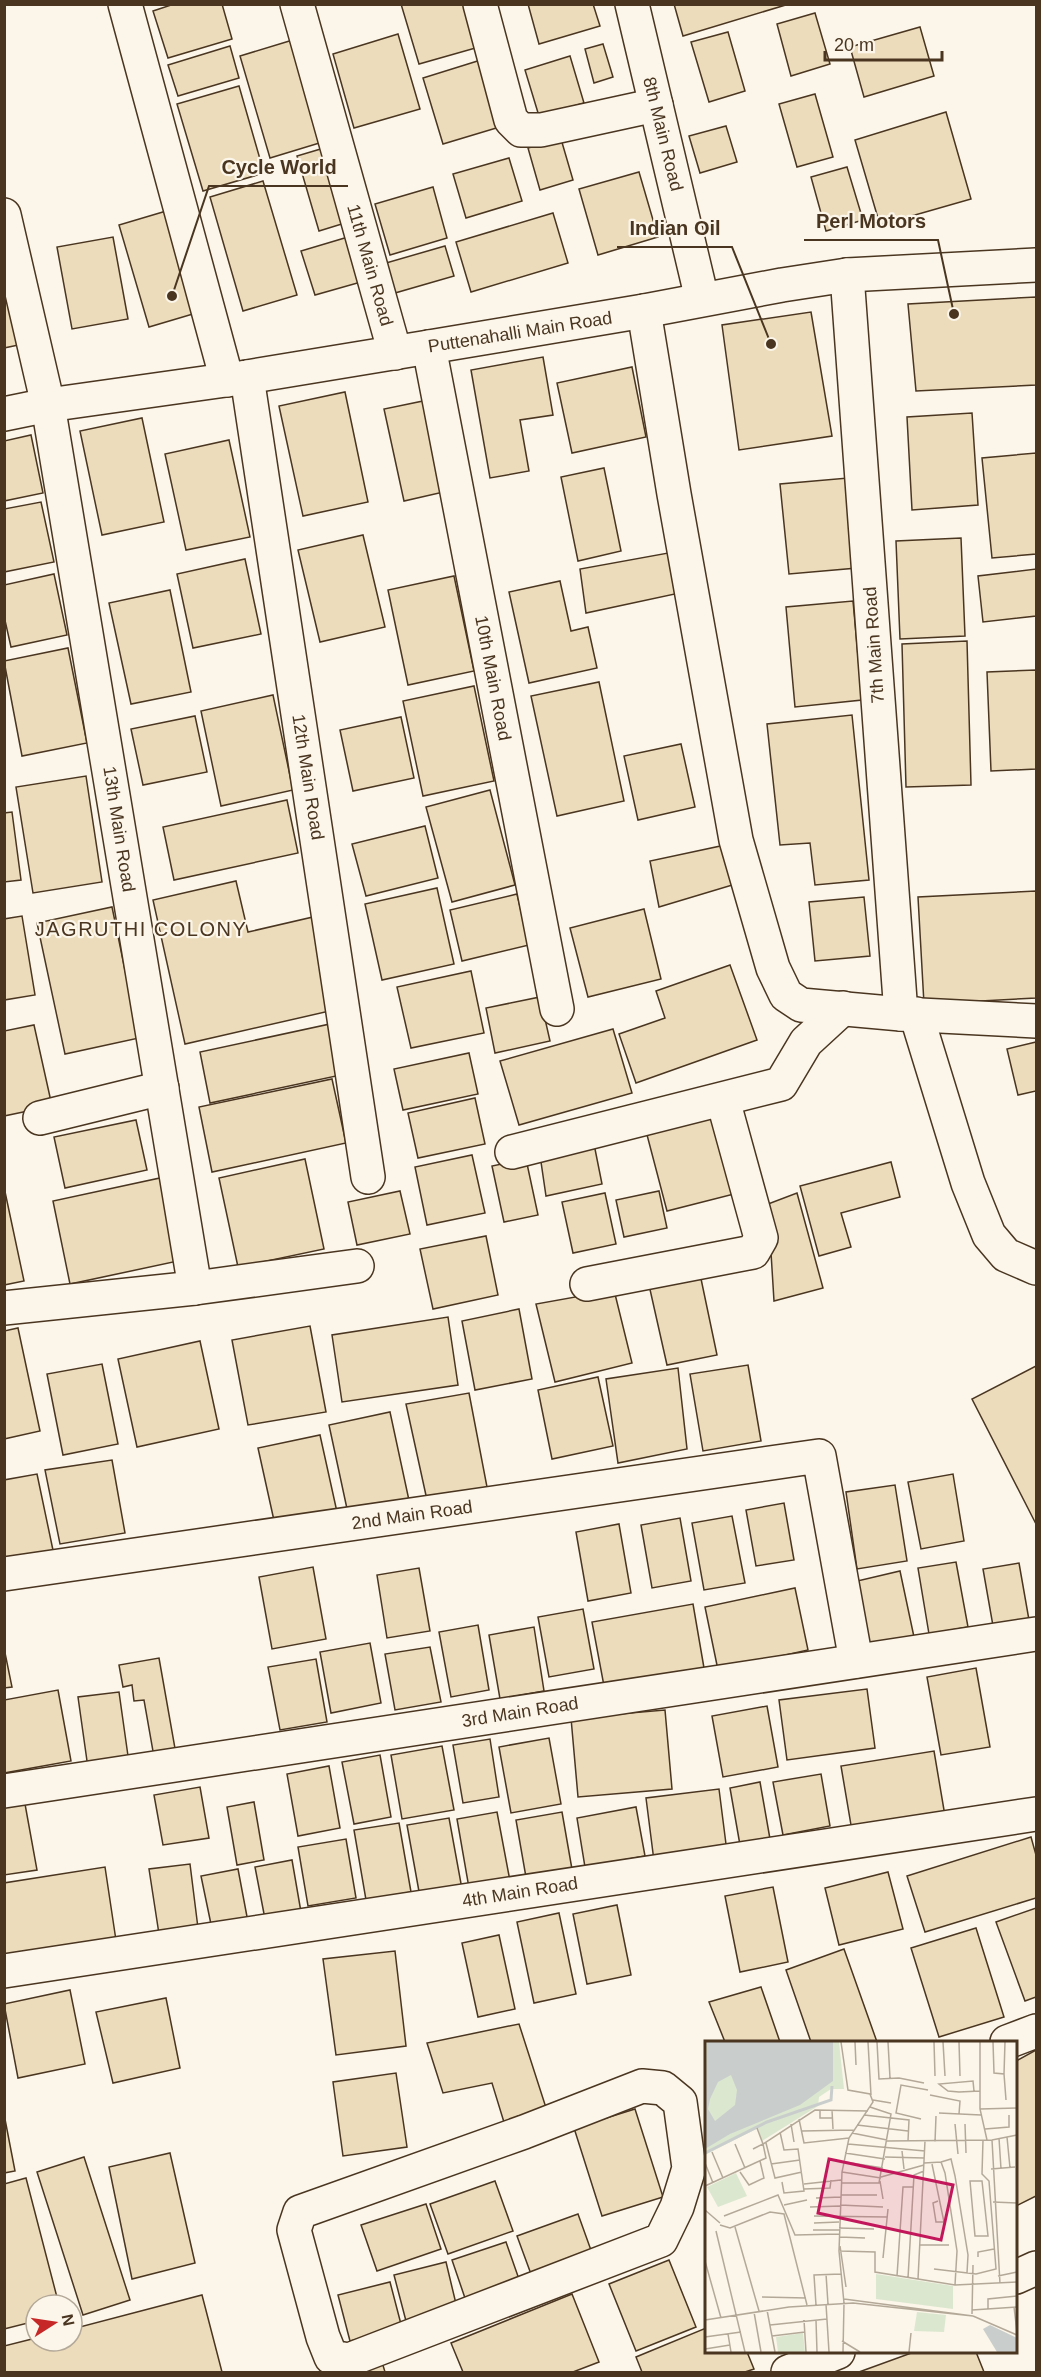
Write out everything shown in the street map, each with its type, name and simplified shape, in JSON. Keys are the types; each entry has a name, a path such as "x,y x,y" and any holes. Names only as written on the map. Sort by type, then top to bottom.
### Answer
{"street":[{"name":"12th Main Road","path":"125,4 237,378 368,1176"},
{"name":"11th Main Road","path":"297,4 395,353"},
{"path":"480,4 511,120 521,130 541,130 656,105"},
{"name":"8th Main Road","path":"632,4 702,299"},
{"name":"13th Main Road","path":"4,215 48,405 195,1288"},
{"name":"Puttenahalli Main Road","path":"4,414 48,405 237,378 644,312 702,299 847,275 1036,265"},
{"name":"7th Main Road","path":"847,275 908,1014 968,1183 989,1235 1006,1255 1036,1268"},
{"path":"644,312 736,840 773,968 786,995 801,1005 1036,1021"},
{"name":"10th Main Road","path":"429,347 557,1009"},
{"path":"512,1152 781,1084 806,1042 843,1008"},
{"path":"40,1119 162,1088"},
{"path":"587,1284 753,1252 761,1238 723,1100"},
{"path":"4,1308 195,1288 357,1266"},
{"name":"2nd Main Road","path":"4,1574 819,1456 856,1661"},
{"name":"3rd Main Road","path":"4,1791 1036,1634"},
{"name":"4th Main Road","path":"4,1971 1036,1814"},
{"path":"1012,2041 1036,2031"},
{"path":"642,2086 663,2088 680,2102 698,2164 661,2240 349,2360 332,2357 322,2337 294,2230 300,2212 524,2132 642,2086"},
{"path":"1017,2277 1036,2268"},
{"path":"788,2373 836,2353"}],"building":[{"path":"174,4 222,4 232,39 168,58 153,11"},
{"path":"401,4 466,4 479,47 419,64"},
{"path":"528,4 593,4 600,26 539,44"},
{"path":"674,4 789,4 683,36"},
{"path":"815,13 830,64 791,76 777,24"},
{"path":"920,27 934,76 864,97 850,47"},
{"path":"728,32 745,91 709,102 691,42"},
{"path":"398,34 420,109 354,128 333,54"},
{"path":"296,39 326,141 270,158 240,56"},
{"path":"603,44 613,77 594,83 585,49"},
{"path":"230,46 239,78 178,96 168,65"},
{"path":"570,56 584,103 539,116 525,70"},
{"path":"484,59 503,126 443,144 423,78"},
{"path":"239,86 264,173 203,191 177,104"},
{"path":"815,94 833,157 797,167 779,104"},
{"path":"946,112 971,199 880,225 855,140"},
{"path":"726,126 737,162 700,173 689,136"},
{"path":"561,139 573,180 540,190 528,148"},
{"path":"324,148 345,223 319,231 297,156"},
{"path":"509,158 522,201 466,218 453,174"},
{"path":"847,167 863,220 826,231 811,177"},
{"path":"639,172 658,237 598,255 579,189"},
{"path":"263,181 297,295 243,311 210,197"},
{"path":"433,187 447,238 390,255 375,204"},
{"path":"173,209 203,311 149,327 119,225"},
{"path":"553,213 568,263 471,292 456,242"},
{"path":"113,237 128,319 72,329 57,247"},
{"path":"348,237 361,282 315,295 301,251"},
{"path":"445,246 454,276 395,293 386,263"},
{"path":"4,262 28,343 4,348"},
{"path":"1036,297 1036,385 916,391 908,304"},
{"path":"811,312 832,436 739,450 722,325"},
{"path":"543,357 553,415 520,420 529,471 490,478 471,370"},
{"path":"632,367 646,437 572,453 557,383"},
{"path":"345,392 368,502 303,516 279,406"},
{"path":"428,400 448,491 404,501 384,409"},
{"path":"972,413 978,505 912,510 907,417"},
{"path":"142,418 164,522 102,535 80,431"},
{"path":"31,435 43,493 4,501 4,441"},
{"path":"229,440 250,537 186,550 165,454"},
{"path":"1036,453 1036,554 992,558 982,458"},
{"path":"604,468 621,551 578,561 561,477"},
{"path":"848,478 857,568 789,574 780,484"},
{"path":"41,502 54,562 4,572 4,509"},
{"path":"363,535 385,627 320,642 298,550"},
{"path":"961,538 965,636 900,639 896,541"},
{"path":"668,553 675,594 586,613 580,569"},
{"path":"245,559 261,634 193,648 177,574"},
{"path":"1036,569 1036,616 983,622 978,576"},
{"path":"54,574 67,635 11,647 4,616 4,585"},
{"path":"454,576 474,671 408,685 388,590"},
{"path":"560,581 571,631 588,627 597,668 529,683 509,592"},
{"path":"170,590 191,692 131,704 109,603"},
{"path":"853,601 862,700 795,707 786,607"},
{"path":"967,641 971,785 906,787 902,644"},
{"path":"68,648 87,743 22,756 4,661"},
{"path":"1036,670 1036,769 991,771 987,672"},
{"path":"599,682 624,801 557,816 531,696"},
{"path":"474,686 494,781 423,796 403,701"},
{"path":"273,695 293,790 221,806 201,711"},
{"path":"852,715 869,880 815,885 810,843 780,845 767,724"},
{"path":"195,716 207,772 143,785 131,729"},
{"path":"401,717 414,778 353,791 340,730"},
{"path":"681,744 695,807 638,820 624,756"},
{"path":"86,776 102,882 33,893 16,787"},
{"path":"490,790 515,885 452,902 426,807"},
{"path":"287,800 298,853 174,880 163,827"},
{"path":"12,812 21,880 4,882 4,813"},
{"path":"425,826 438,878 366,896 352,844"},
{"path":"730,844 739,883 659,907 650,861"},
{"path":"236,881 248,932 313,917 334,1010 185,1044 153,900"},
{"path":"437,888 454,964 382,980 365,904"},
{"path":"1036,891 1036,998 924,1004 918,897"},
{"path":"517,894 529,945 462,961 450,910"},
{"path":"864,897 870,956 815,961 809,902"},
{"path":"112,907 139,1038 65,1054 37,923"},
{"path":"644,909 661,979 588,997 570,928"},
{"path":"22,916 35,995 4,1000 4,919"},
{"path":"730,965 757,1040 636,1083 619,1034 665,1018 656,991"},
{"path":"471,971 484,1033 411,1048 397,987"},
{"path":"540,997 550,1041 495,1053 486,1008"},
{"path":"330,1024 341,1075 210,1103 200,1052"},
{"path":"34,1025 52,1106 4,1116 4,1031"},
{"path":"613,1029 632,1093 519,1125 500,1061"},
{"path":"1036,1042 1036,1091 1018,1095 1007,1049"},
{"path":"469,1053 478,1094 403,1110 394,1069"},
{"path":"332,1079 346,1143 212,1172 199,1107"},
{"path":"475,1098 485,1144 418,1158 408,1113"},
{"path":"717,1112 738,1193 667,1211 646,1131"},
{"path":"136,1120 147,1170 65,1188 54,1137"},
{"path":"594,1144 602,1184 546,1196 540,1155"},
{"path":"472,1155 485,1213 427,1225 415,1167"},
{"path":"305,1159 324,1249 238,1267 219,1178"},
{"path":"526,1159 538,1215 504,1222 492,1166"},
{"path":"891,1162 900,1197 841,1213 851,1247 819,1256 800,1186"},
{"path":"160,1178 178,1261 70,1284 53,1201"},
{"path":"4,1187 24,1281 4,1285"},
{"path":"400,1191 410,1234 357,1245 348,1202"},
{"path":"659,1191 667,1228 624,1237 616,1200"},
{"path":"605,1193 616,1244 573,1253 562,1202"},
{"path":"797,1193 823,1288 774,1301 768,1204"},
{"path":"486,1236 498,1295 433,1309 420,1249"},
{"path":"700,1274 717,1355 667,1365 649,1285"},
{"path":"614,1290 632,1363 555,1382 536,1304"},
{"path":"519,1309 532,1379 475,1390 462,1321"},
{"path":"448,1317 458,1385 342,1402 332,1335"},
{"path":"310,1326 326,1412 248,1425 232,1340"},
{"path":"18,1328 40,1431 4,1439 4,1331"},
{"path":"200,1341 219,1429 137,1447 118,1359"},
{"path":"102,1364 118,1444 63,1455 47,1374"},
{"path":"748,1365 761,1441 703,1451 690,1374"},
{"path":"1036,1366 1036,1524 972,1399"},
{"path":"678,1368 687,1449 618,1463 606,1379"},
{"path":"598,1377 613,1446 552,1459 538,1390"},
{"path":"469,1393 487,1487 427,1500 406,1404"},
{"path":"390,1412 410,1505 349,1518 329,1425"},
{"path":"320,1435 337,1512 275,1525 258,1448"},
{"path":"112,1460 125,1533 60,1544 45,1470"},
{"path":"37,1474 54,1555 4,1566 4,1480"},
{"path":"953,1474 964,1541 921,1549 908,1482"},
{"path":"895,1485 907,1561 857,1569 846,1492"},
{"path":"784,1503 794,1560 756,1566 746,1510"},
{"path":"732,1516 745,1583 704,1590 692,1523"},
{"path":"680,1518 691,1581 652,1588 641,1525"},
{"path":"619,1524 631,1593 588,1601 576,1532"},
{"path":"956,1562 968,1627 929,1634 918,1568"},
{"path":"1019,1563 1029,1620 993,1626 983,1569"},
{"path":"313,1567 326,1639 272,1649 259,1577"},
{"path":"419,1568 430,1631 387,1638 377,1575"},
{"path":"900,1571 914,1637 867,1647 853,1582"},
{"path":"795,1588 808,1650 718,1670 705,1607"},
{"path":"693,1604 704,1668 604,1686 592,1622"},
{"path":"583,1609 594,1669 549,1677 538,1617"},
{"path":"478,1625 489,1690 451,1697 439,1632"},
{"path":"534,1627 544,1691 500,1699 489,1635"},
{"path":"370,1643 381,1703 331,1713 320,1652"},
{"path":"430,1647 441,1702 395,1710 385,1654"},
{"path":"4,1648 12,1687 4,1688"},
{"path":"159,1658 176,1754 154,1757 144,1700 134,1701 132,1685 123,1687 119,1665"},
{"path":"316,1659 327,1722 280,1730 268,1667"},
{"path":"976,1668 990,1747 941,1755 927,1677"},
{"path":"867,1689 875,1748 787,1760 779,1700"},
{"path":"58,1690 71,1761 4,1773 4,1700"},
{"path":"119,1692 129,1763 88,1768 78,1697"},
{"path":"767,1706 778,1767 723,1777 712,1716"},
{"path":"665,1710 672,1789 578,1797 571,1718"},
{"path":"549,1738 561,1804 511,1813 499,1747"},
{"path":"490,1739 499,1797 463,1803 453,1745"},
{"path":"442,1746 454,1810 402,1819 391,1755"},
{"path":"934,1751 945,1816 852,1831 841,1766"},
{"path":"380,1755 391,1817 354,1824 342,1762"},
{"path":"329,1766 340,1828 298,1836 287,1774"},
{"path":"821,1774 830,1826 783,1835 773,1782"},
{"path":"760,1782 770,1839 740,1845 730,1788"},
{"path":"200,1787 209,1838 163,1845 154,1795"},
{"path":"719,1789 727,1852 654,1861 646,1798"},
{"path":"254,1802 264,1860 237,1865 227,1807"},
{"path":"25,1804 37,1870 4,1875 4,1807"},
{"path":"636,1807 645,1856 585,1867 577,1818"},
{"path":"497,1812 510,1881 469,1888 457,1819"},
{"path":"562,1812 573,1875 527,1883 516,1820"},
{"path":"449,1818 462,1889 420,1897 407,1825"},
{"path":"399,1823 411,1892 366,1900 354,1830"},
{"path":"1031,1837 1036,1855 1036,1898 925,1932 907,1876"},
{"path":"346,1839 356,1898 308,1906 298,1847"},
{"path":"292,1860 301,1912 265,1919 255,1867"},
{"path":"190,1864 198,1928 159,1934 149,1869"},
{"path":"105,1867 117,1947 4,1964 4,1883"},
{"path":"238,1869 248,1922 212,1929 201,1876"},
{"path":"888,1872 903,1929 839,1945 825,1888"},
{"path":"773,1887 788,1962 740,1972 725,1896"},
{"path":"617,1905 631,1975 587,1984 573,1914"},
{"path":"1036,1908 1036,1997 1025,2001 996,1922"},
{"path":"559,1913 576,1994 534,2003 517,1922"},
{"path":"976,1928 1004,2017 939,2037 911,1948"},
{"path":"499,1935 515,2009 478,2017 462,1943"},
{"path":"844,1949 877,2041 811,2041 786,1970"},
{"path":"395,1951 406,2046 336,2055 323,1959"},
{"path":"761,1987 780,2041 725,2041 709,2002"},
{"path":"70,1990 85,2064 18,2078 4,2004"},
{"path":"166,1998 180,2068 113,2083 96,2012"},
{"path":"519,2024 549,2117 507,2132 492,2083 443,2093 427,2043"},
{"path":"1036,2050 1036,2196 1017,2206 1017,2060"},
{"path":"396,2073 407,2147 343,2156 333,2082"},
{"path":"635,2109 663,2197 602,2216 574,2128"},
{"path":"4,2114 15,2171 4,2173"},
{"path":"170,2153 195,2263 132,2279 109,2167"},
{"path":"84,2157 130,2300 84,2315 84,2293 76,2293 37,2172"},
{"path":"26,2178 56,2293 24,2293 24,2324 4,2329 4,2184"},
{"path":"495,2181 513,2231 448,2254 430,2204"},
{"path":"426,2204 441,2249 377,2271 361,2225"},
{"path":"578,2214 592,2253 531,2274 517,2236"},
{"path":"506,2242 520,2282 466,2301 452,2260"},
{"path":"669,2260 696,2327 636,2351 609,2284"},
{"path":"446,2262 457,2308 406,2321 394,2275"},
{"path":"390,2282 402,2328 350,2341 338,2295"},
{"path":"572,2294 599,2362 573,2372 463,2372 451,2343"},
{"path":"202,2295 222,2372 4,2372 4,2346 24,2341 24,2353 84,2353 84,2326"},
{"path":"705,2328 705,2353 747,2353 754,2369 745,2372 642,2372 636,2357"},
{"path":"911,2353 976,2353 984,2372 859,2372"},
{"path":"382,2362 385,2372 345,2372"}],"place":[{"name":"Cycle World","path":"172,296"},
{"name":"Perl Motors","path":"954,314"},
{"name":"Indian Oil","path":"771,344"}],"district":[{"name":"JAGRUTHI COLONY","path":"141,929"}]}
